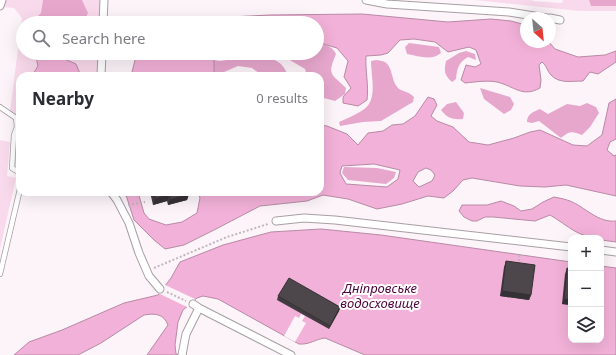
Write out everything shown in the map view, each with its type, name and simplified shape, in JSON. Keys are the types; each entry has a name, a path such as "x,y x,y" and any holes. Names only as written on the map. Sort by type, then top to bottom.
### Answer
{"street":[{"path":"0,6 2,0"},
{"path":"103,16 104,0"},
{"path":"366,0 388,4 520,14"},
{"path":"556,19 560,20"},
{"path":"101,72 102,60"},
{"path":"114,196 129,223 139,253 149,276 160,289"},
{"path":"276,221 304,218 335,220 568,247"},
{"path":"604,250 616,252"},
{"path":"193,304 291,355"},
{"path":"182,354 186,334 199,308"}],"lane":[{"path":"0,107 16,118"},
{"path":"16,130 14,135 12,168 16,170"},
{"path":"0,274 18,196"}],"path":[{"path":"127,205 145,202"},
{"path":"147,270 178,259 227,237 276,221"},
{"path":"518,268 519,256"},
{"path":"160,289 193,304"}],"shaded area":[{"path":"0,0 104,0 103,16 20,16 14,8 0,7"},
{"path":"43,0 82,0 88,13 86,16 38,16 41,13"},
{"path":"476,0 532,0 562,3 563,0 589,0 591,6 616,6 616,11 579,11"},
{"path":"589,0 616,0 616,6 591,6"},
{"path":"409,43 439,47 441,53 433,57 420,57 407,54 405,47"},
{"path":"324,44 328,46 336,54 331,70 332,74 346,88 345,94 335,101 324,98 324,72 306,72 305,69 290,60 324,60"},
{"path":"466,51 475,54 476,60 468,57 462,61 458,69 456,79 452,82 445,73 446,61 459,53"},
{"path":"17,60 37,60 38,66 34,72 16,72 16,125 10,111"},
{"path":"67,60 102,60 101,72 79,72 76,64"},
{"path":"212,60 274,60 279,62 286,72 258,72 252,68 238,66 224,72 213,72 211,69"},
{"path":"376,60 388,64 394,82 398,88 414,97 413,102 381,121 340,126 339,122 359,112 369,104 373,89 371,61"},
{"path":"480,88 510,97 514,104 511,110 504,114 484,99"},
{"path":"456,102 464,113 463,119 450,118 441,110 447,104"},
{"path":"587,103 596,107 599,113 590,127 582,135 571,132 561,138 539,121 532,123 527,122 529,115 540,109 548,114 567,104 580,106"},
{"path":"16,135 16,170 12,168"},
{"path":"0,140 10,142 7,176 16,178 0,249"},
{"path":"344,167 377,168 396,172 394,178 386,184 348,180 342,173"}],"water":[{"path":"362,14 448,22 491,19 511,21 520,23 520,48 554,48 578,57 605,55 616,51 616,62 598,74 590,72 583,81 562,81 554,78 542,62 539,65 541,80 540,88 534,91 523,92 493,81 465,83 461,80 466,65 475,67 481,64 476,50 469,47 448,52 435,42 414,39 400,40 388,53 366,56 368,89 367,100 358,106 343,103 343,97 351,88 344,77 348,61 337,48 324,44 324,16 250,16"},
{"path":"37,60 67,60 76,64 79,72 34,72 38,66"},
{"path":"135,60 214,60 214,72 132,72"},
{"path":"428,97 434,99 437,105 431,116 437,121 453,127 469,142 488,145 540,130 573,145 587,146 602,135 609,103 616,99 616,139 610,142 607,150 614,156 616,155 616,196 566,185 545,187 520,186 472,178 463,180 444,198 428,196 402,204 377,209 348,199 324,195 324,126 347,134 358,145 368,133 383,131 392,125 403,124 415,116","holes":["374,164 400,170 398,179 387,187 346,184 340,173 342,166","426,168 431,170 435,175 432,181 419,187 413,181 418,172"]},
{"path":"126,196 139,196 144,213 149,219 166,225 182,222 197,213 199,196 320,196 307,201 260,206 184,245 165,249 134,220"},
{"path":"554,197 564,199 576,204 603,220 616,221 616,242 604,240 604,235 580,234 550,215 535,221 485,217 477,221 472,221 464,217 459,211 462,205 487,205 501,201 514,206 521,211 532,209"},
{"name":"Дніпровське водосховище","path":"321,229 381,235 568,262 568,343 604,343 604,266 616,268 616,355 365,355 325,338 306,344 299,344 218,299 203,296 197,298 183,310 178,322 175,345 176,354 182,355 147,355 168,325 162,316 152,314 144,315 101,343 78,355 14,355 29,342 62,330 124,303 158,295 171,278 180,262 223,245 271,232"}],"pier":[{"path":"163,284 195,299 192,306 189,308 158,293"},
{"path":"301,314 305,316 302,321 306,323 295,342 284,336 295,316 299,318"}],"building":[{"path":"154,196 166,196 155,199"},
{"path":"169,196 183,196 170,200"},
{"path":"506,261 535,265 531,295 502,291"},
{"path":"567,268 568,300 564,299"},
{"path":"289,278 340,307 330,326 278,296"}]}
